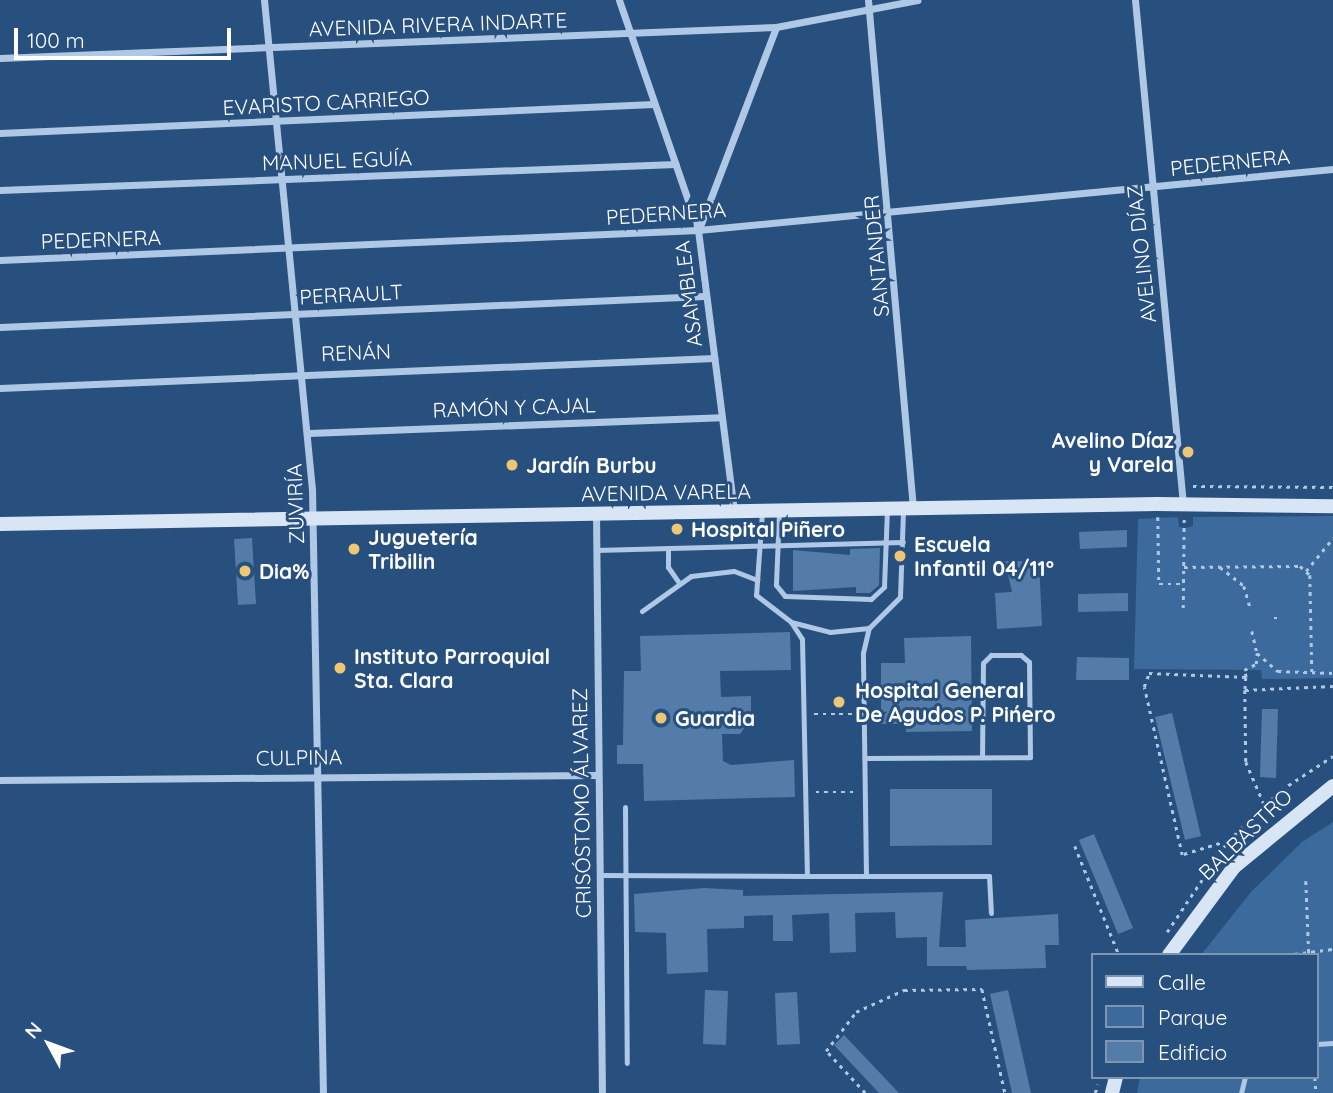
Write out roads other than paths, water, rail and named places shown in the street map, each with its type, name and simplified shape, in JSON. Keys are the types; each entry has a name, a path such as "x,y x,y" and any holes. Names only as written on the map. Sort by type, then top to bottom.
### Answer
{"main road":[{"name":"AVENIDA VARELA","path":"0,524 314,522 596,513 1157,504 1333,506"},
{"name":"BALBASTRO","path":"1164,949 1234,867 1333,786"}],"street":[{"name":"ZUVIRÍA","path":"264,0 281,180 299,314 314,522 323,1093"},
{"name":"ASAMBLEA","path":"619,0 698,230 704,296 734,512"},
{"name":"SANTANDER","path":"868,0 891,212 908,510"},
{"name":"AVENIDA RIVERA INDARTE","path":"0,58 776,27 917,0"},
{"name":"AVELINO DÍAZ","path":"1135,0 1182,504"},
{"path":"698,230 776,27"},
{"name":"EVARISTO CARRIEGO","path":"0,132 653,104"},
{"name":"MANUEL EGUÍA","path":"0,190 675,164"},
{"name":"PEDERNERA","path":"0,260 289,250 698,230 1333,169"},
{"name":"PERRAULT","path":"0,327 704,296"},
{"name":"RENÁN","path":"0,388 304,371 714,358"},
{"name":"RAMÓN Y CAJAL","path":"309,433 721,417"},
{"name":"CRISÓSTOMO ÁLVAREZ","path":"596,513 601,1093"},
{"name":"CULPINA","path":"0,779 320,774 598,775"}],"lane":[{"path":"779,512 776,585 785,596 872,599 884,587 887,510"},
{"path":"762,512 756,595 792,622 830,632 869,628 900,597 908,510"},
{"path":"597,550 903,542"},
{"path":"668,548 668,567 679,583"},
{"path":"642,611 679,583 712,570 757,580"},
{"path":"792,622 802,639 807,876"},
{"path":"866,876 865,714 869,628"},
{"path":"866,758 1030,757 1029,662 1021,655 991,654 983,663 982,757"},
{"path":"625,807 626,1063"},
{"path":"599,875 989,876 991,913"}],"place":[{"name":"Avelino Díaz y Varela","path":"1188,452"},
{"name":"Jardín Burbu","path":"512,465"},
{"name":"Hospital Piñero","path":"677,529"},
{"name":"Juguetería Tribilin","path":"354,549"},
{"name":"Escuela Infantil 04/11°","path":"900,556"},
{"name":"Dia%","path":"245,571"},
{"name":"Instituto Parroquial Sta. Clara","path":"340,668"},
{"name":"Hospital General De Agudos P. Pińero","path":"839,702"},
{"name":"Guardia","path":"661,718"}]}
